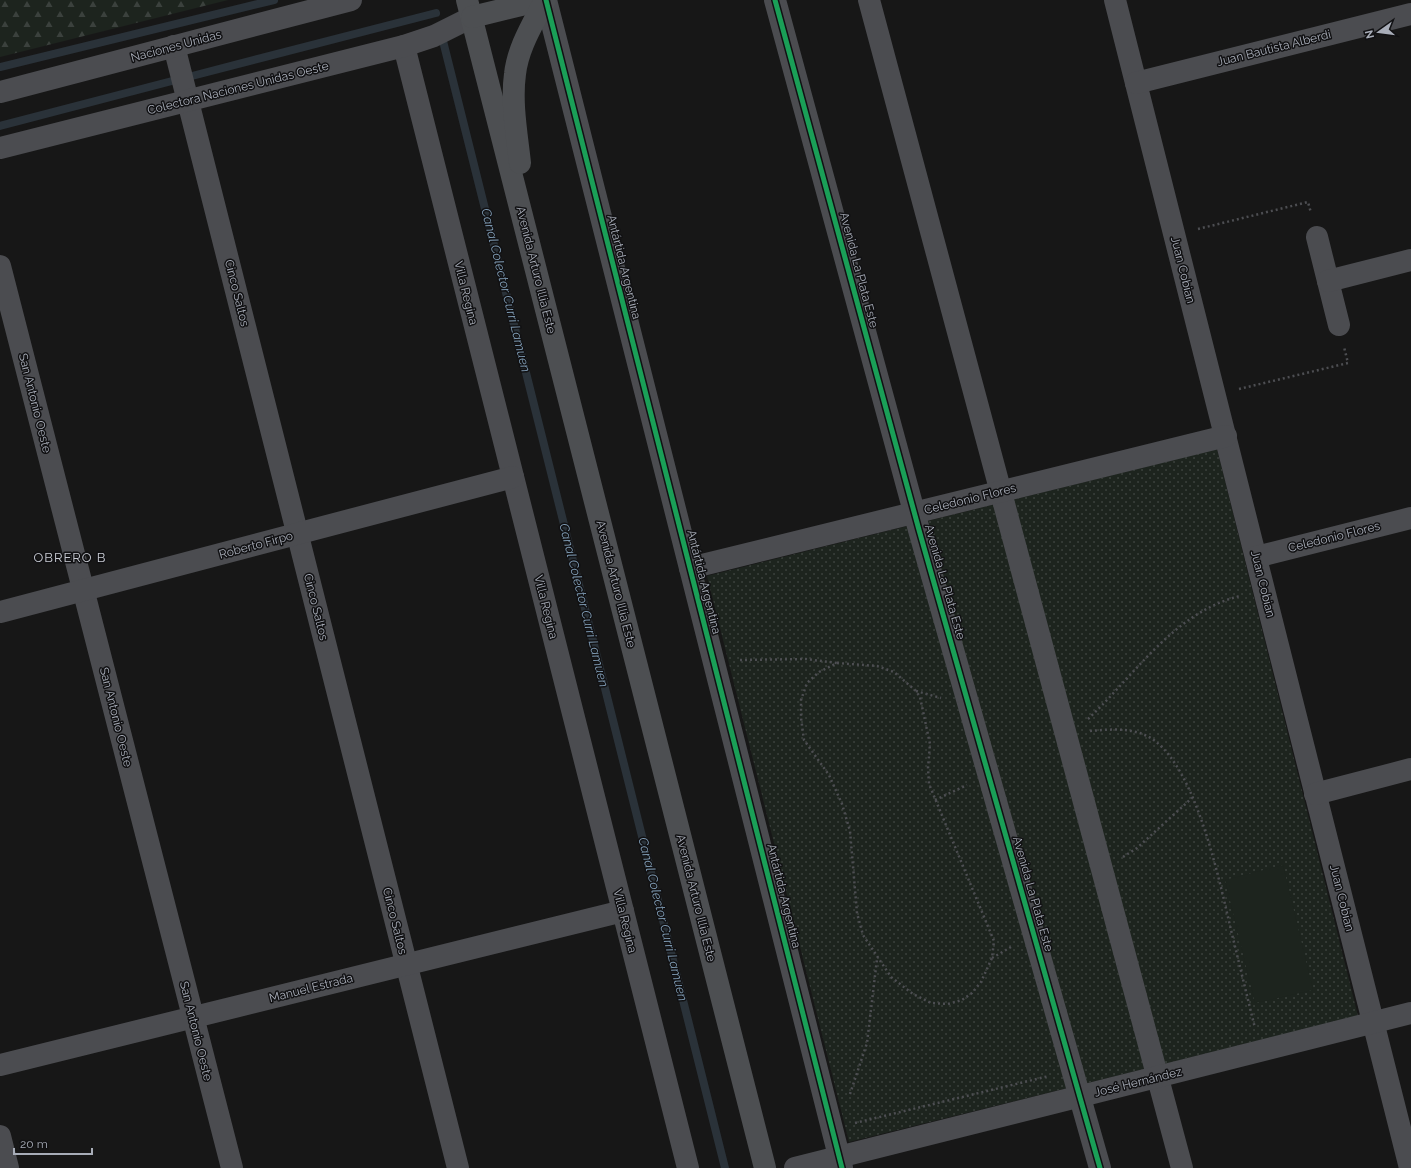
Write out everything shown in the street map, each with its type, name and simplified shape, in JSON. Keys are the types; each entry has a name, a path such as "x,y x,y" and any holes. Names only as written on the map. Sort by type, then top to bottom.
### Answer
{"main road":[{"path":"470,9 542,0"},
{"path":"526,230 515,103 515,74 522,47 546,0"},
{"name":"Avenida Arturo Illia Este","path":"470,9 765,1168"}],"street":[{"name":"Naciones Unidas","path":"0,92 351,0"},
{"name":"Antártida Argentina","path":"546,0 841,1162"},
{"name":"Avenida La Plata Este","path":"775,0 915,513 1100,1168"},
{"path":"869,0 1002,492 1070,734 1103,874 1182,1168"},
{"name":"Juan Cobian","path":"1116,0 1410,1168"},
{"name":"Colectora Naciones Unidas Oeste","path":"0,148 404,46 434,36 470,9"},
{"name":"Juan Bautista Alberdi","path":"1136,83 1411,14"},
{"name":"Cinco Saltos","path":"174,46 458,1168"},
{"name":"Villa Regina","path":"404,46 688,1168"},
{"path":"1317,237 1339,325"},
{"path":"1328,281 1411,260"},
{"name":"San Antonio Oeste","path":"0,266 232,1168"},
{"name":"Celedonio Flores","path":"690,568 1226,436"},
{"name":"Roberto Firpo","path":"0,612 513,477"},
{"name":"Celedonio Flores","path":"1256,556 1411,518"},
{"path":"1315,794 1411,769"},
{"name":"Manuel Estrada","path":"0,1065 623,911"},
{"name":"José Hernández","path":"795,1168 841,1162 1080,1096 1411,1012"},
{"path":"0,1136 8,1168"}],"path":[{"path":"1174,234 1308,202 1317,237"},
{"path":"1215,395 1348,364 1339,325"},
{"path":"1070,734 1102,705 1154,649 1175,630 1218,603 1241,595"},
{"path":"738,653 742,668"},
{"path":"740,660 806,659 837,663 857,663 882,668 894,672 916,691 920,697 930,744 929,778 935,800 994,941 992,958 988,971 972,993 962,1000 948,1004 931,1003 913,994 891,977 877,959 863,935 858,913 850,831 842,804 829,774 804,740 800,718 801,700 807,683 819,672 837,663"},
{"path":"1070,734 1117,729 1138,732 1154,740 1167,752 1184,778 1192,798 1216,868 1255,1031 1263,1029"},
{"path":"935,800 989,774"},
{"path":"1103,874 1116,861 1137,848 1192,798"},
{"path":"847,1089 849,1097 867,1044 877,959"},
{"path":"854,1116 855,1123 1073,1070"}],"green space":[{"path":"0,0 228,0 0,57"},
{"path":"1217,449 1358,1016 849,1142 707,576"},
{"path":"1283,865 1313,990 1255,1003 1225,880"}],"waterway":[{"path":"0,67 274,0"},
{"path":"192,76 436,13"},
{"name":"Canal Colector Curri Lamuen","path":"443,41 725,1168"},
{"path":"0,126 172,81"}],"cycle path":[{"path":"546,0 842,1168"},
{"path":"775,0 919,530 1100,1168"}],"district":[{"name":"OBRERO B","path":"70,557"}]}
